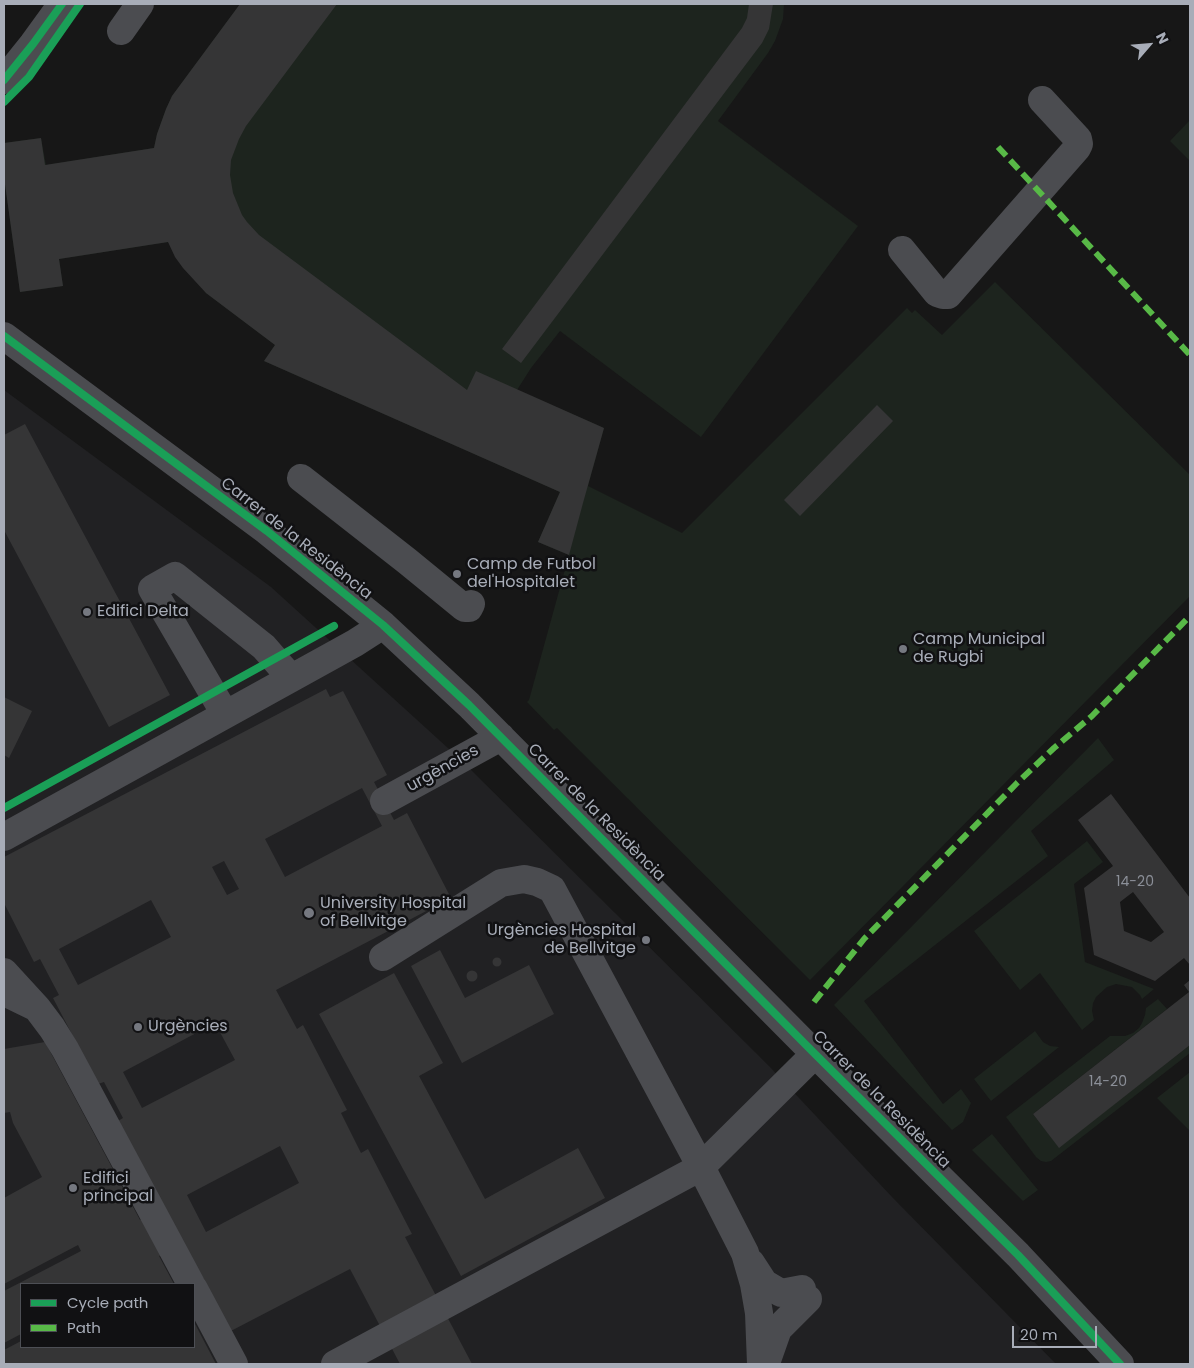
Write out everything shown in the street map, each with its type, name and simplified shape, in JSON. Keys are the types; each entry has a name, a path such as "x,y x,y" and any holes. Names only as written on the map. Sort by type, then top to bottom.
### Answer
{"street":[{"path":"4,80 62,4"},
{"path":"121,31 140,4"},
{"path":"902,250 937,293 942,295 948,294 1080,144 1078,139 1042,100"},
{"name":"Carrer de la Residència","path":"4,336 267,531 383,625 469,705 815,1054 1018,1255 1120,1364"},
{"path":"301,478 462,606 469,608 471,604"},
{"path":"225,714 152,589 175,576 264,647 291,678"},
{"path":"4,837 354,643 383,625"},
{"name":"urgències","path":"384,801 501,737"},
{"path":"383,957 501,882 524,879 537,882 552,889 745,1253 764,1283 781,1294 805,1294 778,1329 766,1364"},
{"path":"4,972 37,1008 65,1049 190,1283"},
{"path":"4,992 37,1008"},
{"path":"335,1364 701,1167 815,1054"},
{"path":"745,1253 754,1284 759,1313 761,1364"},
{"path":"195,1291 234,1364"}],"shaded area":[{"path":"240,4 784,4 783,19 775,41 718,121 858,226 701,437 560,331 531,368 517,390 604,428 588,486 682,533 907,308 912,313 915,310 942,335 995,282 1190,475 1190,596 810,980 557,728 554,730 527,702 569,555 538,542 560,492 264,361 275,345 206,293 168,242 59,259 63,286 20,292 4,177 4,143 41,138 46,165 154,148 157,134 172,96"},
{"path":"1190,120 1190,161 1170,141"},
{"name":"University Hospital of Bellvitge","path":"4,390 271,587 460,759 769,1066 893,1198 1056,1364 4,1364"},
{"path":"1098,738 1114,760 1031,831 1048,856 864,1001 943,1104 961,1089 971,1103 963,1122 952,1130 834,1005"},
{"path":"1087,841 1103,862 1074,884 1085,962 1154,989 1142,999 1132,987 1116,984 1107,987 1096,997 1093,1003 1094,1020 1082,1030 1040,973 1020,990 974,931"},
{"path":"1158,999 1167,1009 1033,1114 1059,1147 1190,1045 1190,1053 1051,1161 1041,1161 1006,1117 1110,1036 1125,1036 1133,1033 1142,1023 1146,1008"},
{"path":"1035,1031 1043,1042 1050,1046 1059,1047 991,1101 974,1079"},
{"path":"1190,1072 1190,1131 1157,1098"},
{"path":"992,1134 1038,1190 1023,1201 972,1150"}],"building":[{"path":"240,4 337,4 246,126 239,139 231,160 230,175 233,193 242,215 259,235 467,390 476,371 604,428 569,555 538,542 560,492 264,361 275,345 206,293 183,268 168,242 59,259 63,286 20,292 4,177 4,143 41,138 45,165 154,148 157,134 172,96"},
{"path":"749,4 773,4 769,29 762,43 521,363 502,349 742,28 747,18"},
{"path":"877,405 893,421 800,516 784,500"},
{"name":"Edifici Delta","path":"25,424 170,695 109,727 4,530 4,435"},
{"name":"Urgències","path":"326,689 330,697 343,691 387,775 374,782 394,820 407,813 451,898 276,990 297,1029 303,1025 347,1110 341,1113 361,1153 368,1149 412,1234 405,1237 472,1364 400,1364 350,1269 227,1333 182,1244 159,1256 173,1283 20,1283 20,1335 4,1343 4,1291 81,1251 78,1245 4,1284 4,1198 42,1177 13,1123 10,1112 4,1113 4,1049 45,1042 140,1220 163,1207 118,1121 123,1118 104,1082 98,1084 53,998 59,995 40,959 34,962 4,903 4,857","holes":["362,788 382,826 285,877 265,839","224,861 239,889 227,895 212,867","151,900 171,937 78,985 59,949","215,1023 235,1060 142,1108 123,1072","280,1146 299,1183 206,1232 187,1195"]},
{"path":"4,697 32,711 9,758 4,755"},
{"path":"1111,794 1190,898 1190,965 1184,958 1155,981 1094,955 1084,888 1113,866 1078,820","holes":["1133,892 1164,932 1151,942 1124,931 1120,902"]},
{"path":"440,950 465,998 529,965 554,1014 462,1063 411,966"},
{"path":"497,957 502,962 497,967 492,962"},
{"path":"470,971 474,971 477,976 476,980 470,981 467,978 467,974"},
{"path":"394,973 443,1063 419,1076 485,1199 578,1148 605,1198 461,1276 319,1014"},
{"path":"1190,980 1190,1045 1059,1148 1033,1114 1189,992 1184,985"},
{"path":"195,1324 216,1364 4,1364 4,1350 20,1342 20,1348 195,1348"}],"marked path":[{"path":"998,147 1190,355"},
{"path":"814,1002 864,939 1017,783 1092,716 1190,616"}],"cycle path":[{"path":"4,80 62,4"},
{"path":"4,102 29,77 80,4"},
{"path":"4,336 267,531 383,625 469,705 815,1054 1018,1255 1120,1364"},
{"path":"4,808 334,626"}],"place":[{"name":"Camp de Futbol del'Hospitalet","path":"457,574"},
{"name":"Edifici Delta","path":"87,612"},
{"name":"Camp Municipal de Rugbi","path":"903,649"},
{"name":"University Hospital of Bellvitge","path":"309,913"},
{"name":"Urgències Hospital de Bellvitge","path":"646,940"},
{"name":"Urgències","path":"138,1027"},
{"name":"Edifici principal","path":"73,1188"}]}
